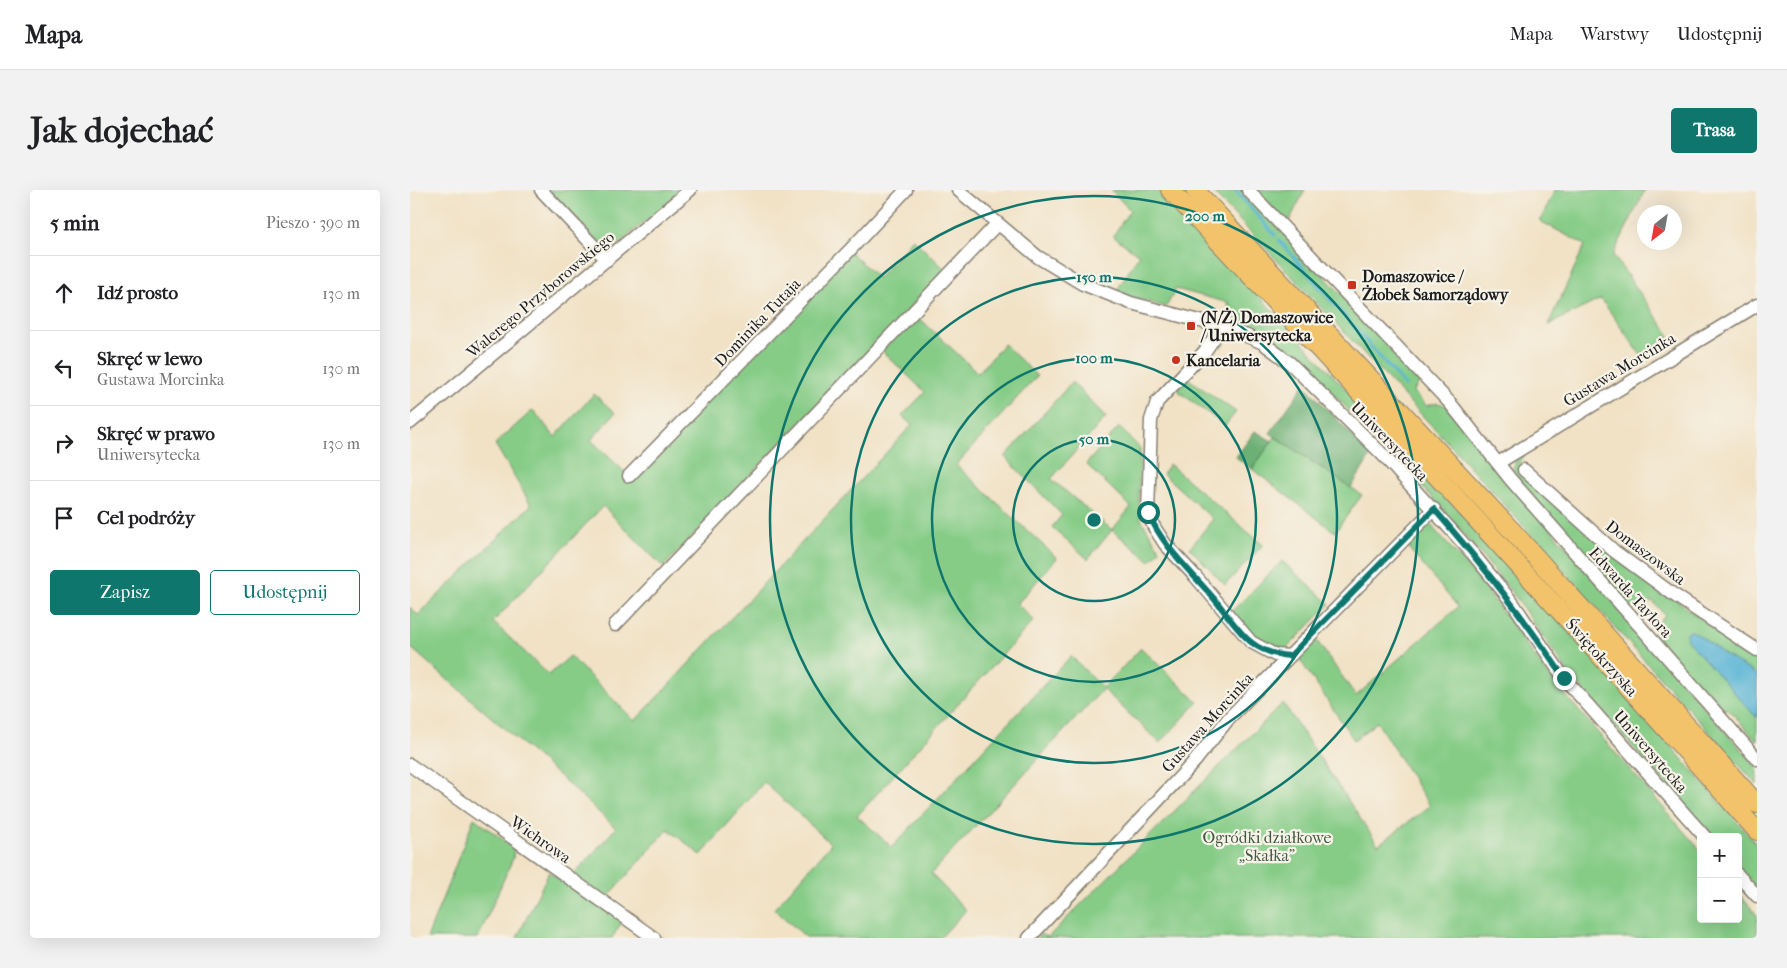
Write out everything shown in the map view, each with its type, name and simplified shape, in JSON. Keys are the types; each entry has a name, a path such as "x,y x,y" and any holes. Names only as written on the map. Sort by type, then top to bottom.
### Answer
{"highway":[{"path":"1170,190 1452,479"},
{"path":"1195,190 1452,479"},
{"name":"Świętokrzyska","path":"1452,479 1578,603 1757,804"},
{"name":"Świętokrzyska","path":"1452,479 1575,627 1757,831"}],"street":[{"path":"541,190 606,260"},
{"name":"Walerego Przyborowskiego","path":"410,423 690,190"},
{"name":"Dominika Tutaja","path":"629,476 906,190"},
{"name":"Uniwersytecka","path":"958,190 1038,258 1083,284 1134,304 1219,326 1263,343 1290,363 1382,454 1434,509 1512,602 1564,678 1701,833"},
{"name":"Edwarda Taylora","path":"1248,190 1422,373 1484,444 1573,552 1756,756"},
{"path":"615,625 997,224"},
{"name":"Gustawa Morcinka","path":"1498,463 1757,304"},
{"path":"1219,326 1214,338 1205,351 1157,402 1151,420 1148,512 1154,528 1165,544 1251,642 1275,655 1290,656"},
{"name":"Domaszowska","path":"1524,470 1614,551 1674,595 1757,650"},
{"name":"Gustawa Morcinka","path":"1029,938 1195,760 1229,718 1434,509"},
{"name":"Wichrowa","path":"410,765 654,938"},
{"path":"1741,878 1757,896"}],"green space":[{"path":"549,190 682,190 608,253"},
{"path":"1111,190 1159,190 1387,433 1611,678 1757,845 1757,888 1742,871 1742,833 1708,833 1570,675 1512,592 1443,509 1302,361 1269,338 1248,329 1226,323 1229,303 1176,289 1166,307 1116,292 1139,255 1113,236 1130,210"},
{"path":"1211,190 1242,190 1420,377 1419,383 1413,392 1427,406 1437,403 1446,406 1662,660 1757,767 1757,785 1463,459"},
{"path":"1256,190 1305,190 1288,223"},
{"path":"1555,190 1645,190 1613,255 1675,343 1645,361 1601,299 1548,325 1585,245 1540,221"},
{"path":"913,239 946,270 663,567 603,506 493,622 549,675 570,656 635,721 912,425 902,416 925,392 882,351 916,315 978,373 1004,344 1037,376 956,465 1057,558 1017,604 1034,620 857,816 892,847 1071,656 1103,688 1141,648 1198,702 1160,743 1103,689 931,874 966,910 940,938 807,938 774,909 831,844 764,782 701,855 668,829 607,898 573,875 616,828 565,781 410,647 410,607 418,615 531,505 495,444 533,410 555,437 594,394 615,413 591,440 629,476 849,251 878,278"},
{"path":"1187,378 1236,412 1225,426 1177,390"},
{"path":"1072,382 1106,417 1051,479 1112,530 1088,559 1052,527 1062,515 1005,457"},
{"path":"1304,385 1371,455 1351,488 1270,433"},
{"path":"1119,427 1140,448 1139,498 1141,519 1160,550 1150,561 1112,530 1131,507 1086,464"},
{"path":"1255,431 1272,441 1252,469 1236,457"},
{"path":"1275,437 1362,495 1335,532 1252,469"},
{"path":"1524,451 1519,468 1690,611 1757,657 1757,741 1730,711 1717,705 1659,640 1655,633 1657,624 1665,615 1652,601 1640,607 1627,604 1518,479 1513,468 1519,454"},
{"path":"1169,464 1263,545 1225,585 1190,548 1213,519 1163,474"},
{"name":"Ogródki działkowe „Skałka”","path":"1428,522 1479,580 1552,680 1697,846 1697,923 1742,923 1742,898 1757,915 1757,938 1037,938 1040,934 1048,937 1283,703 1378,845 1430,806 1377,722 1354,740 1298,657 1317,641 1356,696 1458,607 1407,544"},
{"path":"1282,561 1330,604 1284,651 1260,641 1232,611"},
{"path":"474,818 514,848 513,858 478,938 427,938"},
{"path":"549,872 623,920 612,938 517,938"}],"water":[{"path":"1691,631 1757,675 1757,718 1687,640 1686,633"}],"waterway":[{"path":"1235,190 1275,235"},
{"path":"1279,240 1405,386"}],"place":[{"name":"Domaszowice / Żłobek Samorządowy","path":"1352,285"},
{"name":"(N/Ż) Domaszowice / Uniwersytecka","path":"1191,326"},
{"name":"Kancelaria","path":"1176,360"}],"route":[{"path":"1148,512 1154,528 1165,544 1251,642 1275,655 1290,656 1434,509 1512,602 1564,678"}]}
